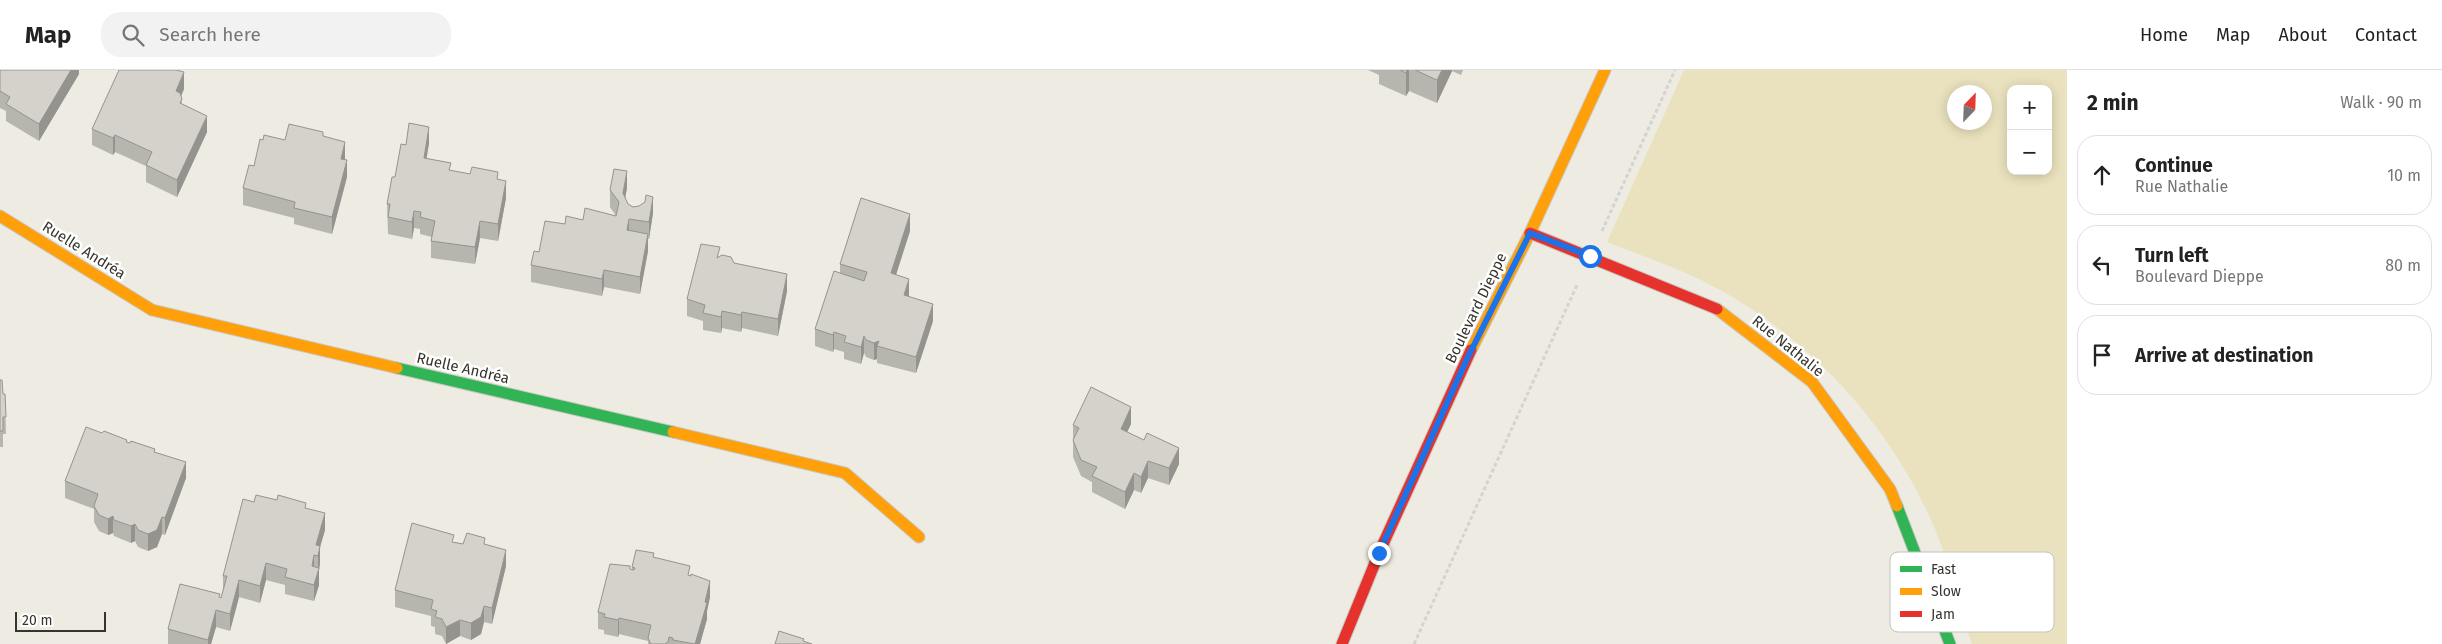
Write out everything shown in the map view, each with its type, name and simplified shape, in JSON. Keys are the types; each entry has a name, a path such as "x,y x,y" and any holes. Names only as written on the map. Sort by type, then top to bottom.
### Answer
{"street":[{"name":"Boulevard Dieppe","path":"1342,644 1379,553 1463,368 1530,233 1604,70"},
{"name":"Ruelle Andréa","path":"0,216 152,310 846,474 919,537"},
{"name":"Rue Nathalie","path":"1530,233 1718,310 1812,382 1890,489 1914,552"},
{"name":"Rue Nathalie","path":"1945,632 1950,644"}],"path":[{"path":"1599,237 1675,70"},
{"path":"1414,644 1580,280"}],"shaded area":[{"path":"1684,70 2067,70 2067,644 1972,644 1968,632 2054,632 2054,552 1944,552 1925,508 1904,468 1878,430 1849,394 1817,361 1782,331 1745,305 1693,276 1607,242"}],"building":[{"path":"0,70 71,70 39,124 6,104 10,97 0,91"},
{"path":"119,70 176,70 184,72 176,91 180,93 182,99 180,103 207,116 177,180 146,165 152,152 115,135 113,138 92,129"},
{"path":"1415,70 1442,70 1437,80"},
{"path":"409,123 429,127 424,158 451,163 449,170 470,174 472,167 498,172 497,179 506,181 498,224 480,221 475,247 431,241 435,221 420,217 421,212 414,211 412,222 388,217 390,204 387,204 392,177 395,177 401,144 406,145"},
{"path":"289,124 323,132 323,136 345,142 341,159 347,160 332,217 294,208 295,202 243,188 249,165 254,166 260,139 263,140 264,135 285,140"},
{"path":"614,169 627,171 623,193 628,204 633,207 639,206 645,202 646,195 653,197 649,222 629,219 627,230 648,234 640,277 604,270 602,279 531,265 534,251 539,252 545,221 565,224 566,216 583,220 585,208 616,216 619,202 610,190"},
{"path":"861,198 910,214 891,273 909,279 904,295 933,304 916,357 877,346 879,341 874,343 866,340 864,336 861,347 844,342 846,336 834,332 833,335 815,329 834,271 864,281 867,272 840,264"},
{"path":"701,244 720,247 717,258 722,255 731,257 734,263 787,274 778,319 742,312 741,315 722,311 721,317 703,313 705,305 687,299"},
{"path":"0,380 2,380 3,394 5,394 6,417 3,417 3,431 0,431"},
{"path":"1091,387 1131,407 1121,429 1144,440 1147,433 1179,448 1169,468 1148,461 1141,477 1134,473 1125,492 1092,476 1097,467 1081,460 1073,440 1079,428 1073,425"},
{"path":"86,427 102,433 104,431 127,440 126,442 130,443 131,441 155,449 154,452 186,462 165,518 162,517 157,530 148,534 138,530 135,524 131,526 114,520 113,516 108,519 99,515 94,506 98,494 65,481"},
{"path":"256,495 277,500 278,495 306,503 305,508 325,513 316,545 320,546 318,556 314,555 312,566 319,568 314,585 285,577 287,569 266,563 260,586 239,580 230,614 216,610 208,640 168,629 180,584 220,594 219,597 221,598 227,576 223,576 243,499 254,502"},
{"path":"412,523 454,535 452,542 463,544 467,533 485,538 484,544 506,550 492,608 484,606 481,617 471,623 460,620 446,627 442,619 435,617 437,611 431,609 433,600 395,590"},
{"path":"636,550 654,553 653,557 690,566 688,575 691,576 691,574 710,581 705,602 707,603 695,644 673,640 673,638 669,637 668,642 665,644 651,644 648,638 651,625 619,618 618,620 604,617 605,614 598,612 610,564 630,566 630,569 634,570 635,568 632,567"},
{"path":"779,631 804,639 803,641 812,644 775,644"}],"traffic: fast":[{"path":"397,368 673,432"},
{"path":"1897,506 1915,552"},
{"path":"1945,632 1950,644"}],"traffic: slow":[{"path":"1471,350 1530,233 1605,70"},
{"path":"0,216 152,310 397,368"},
{"path":"1717,309 1812,382 1890,489 1897,506"},
{"path":"673,432 845,473 919,537"}],"traffic: jam":[{"path":"1530,233 1717,309"},
{"path":"1342,644 1379,553 1471,350"}],"route":[{"path":"1379,553 1467,359 1530,233 1590,256"}]}
